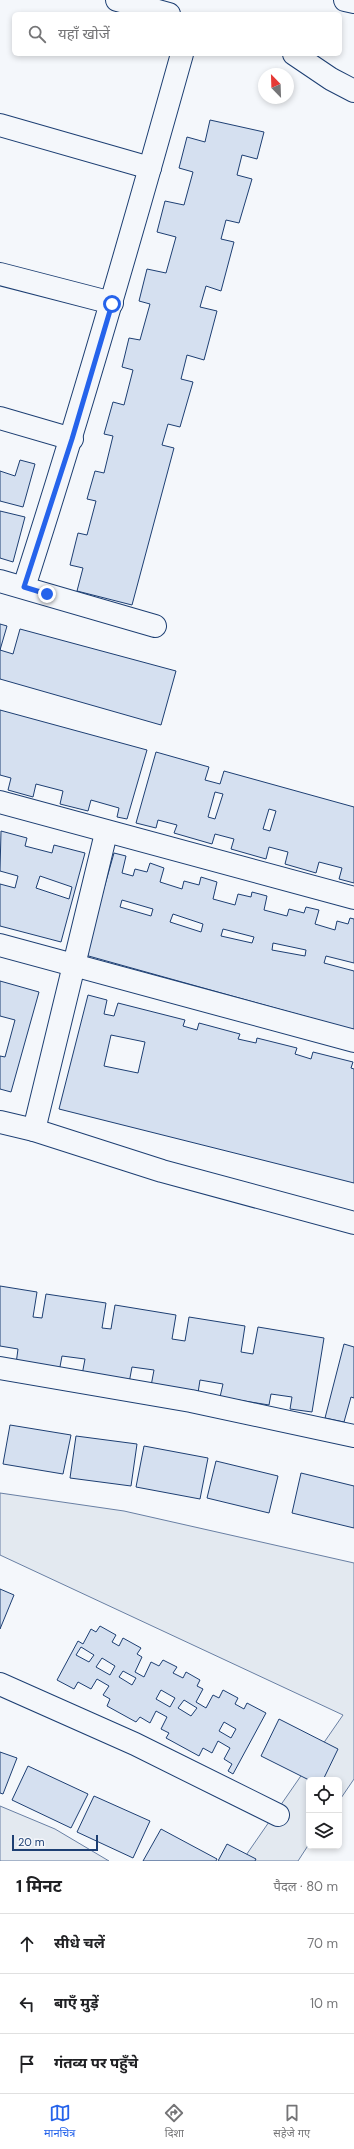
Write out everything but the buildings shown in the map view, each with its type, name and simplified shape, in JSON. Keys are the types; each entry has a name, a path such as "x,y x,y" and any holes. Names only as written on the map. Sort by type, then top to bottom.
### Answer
{"street":[{"path":"117,0 162,12"},
{"path":"345,0 354,2"},
{"path":"24,587 72,439 112,304 181,56"},
{"path":"297,56 331,79 354,91"},
{"path":"0,125 150,168"},
{"path":"0,274 112,304"},
{"path":"0,418 72,439"},
{"path":"0,581 155,626"},
{"path":"0,802 106,833 354,898"},
{"path":"34,1130 106,833"},
{"path":"0,945 354,1041"},
{"path":"0,1122 34,1130 162,1171 354,1223"},
{"path":"0,1368 191,1402 354,1436"},
{"path":"0,1684 135,1744 278,1815"}],"shaded area":[{"path":"0,1493 124,1511 354,1563 354,1779 342,1797 342,1777 306,1777 306,1849 298,1861 242,1861 343,1715 0,1555"},
{"path":"0,1806 55,1829 109,1861 0,1861"}],"route":[{"path":"47,594 24,587 72,439 112,304"}]}
